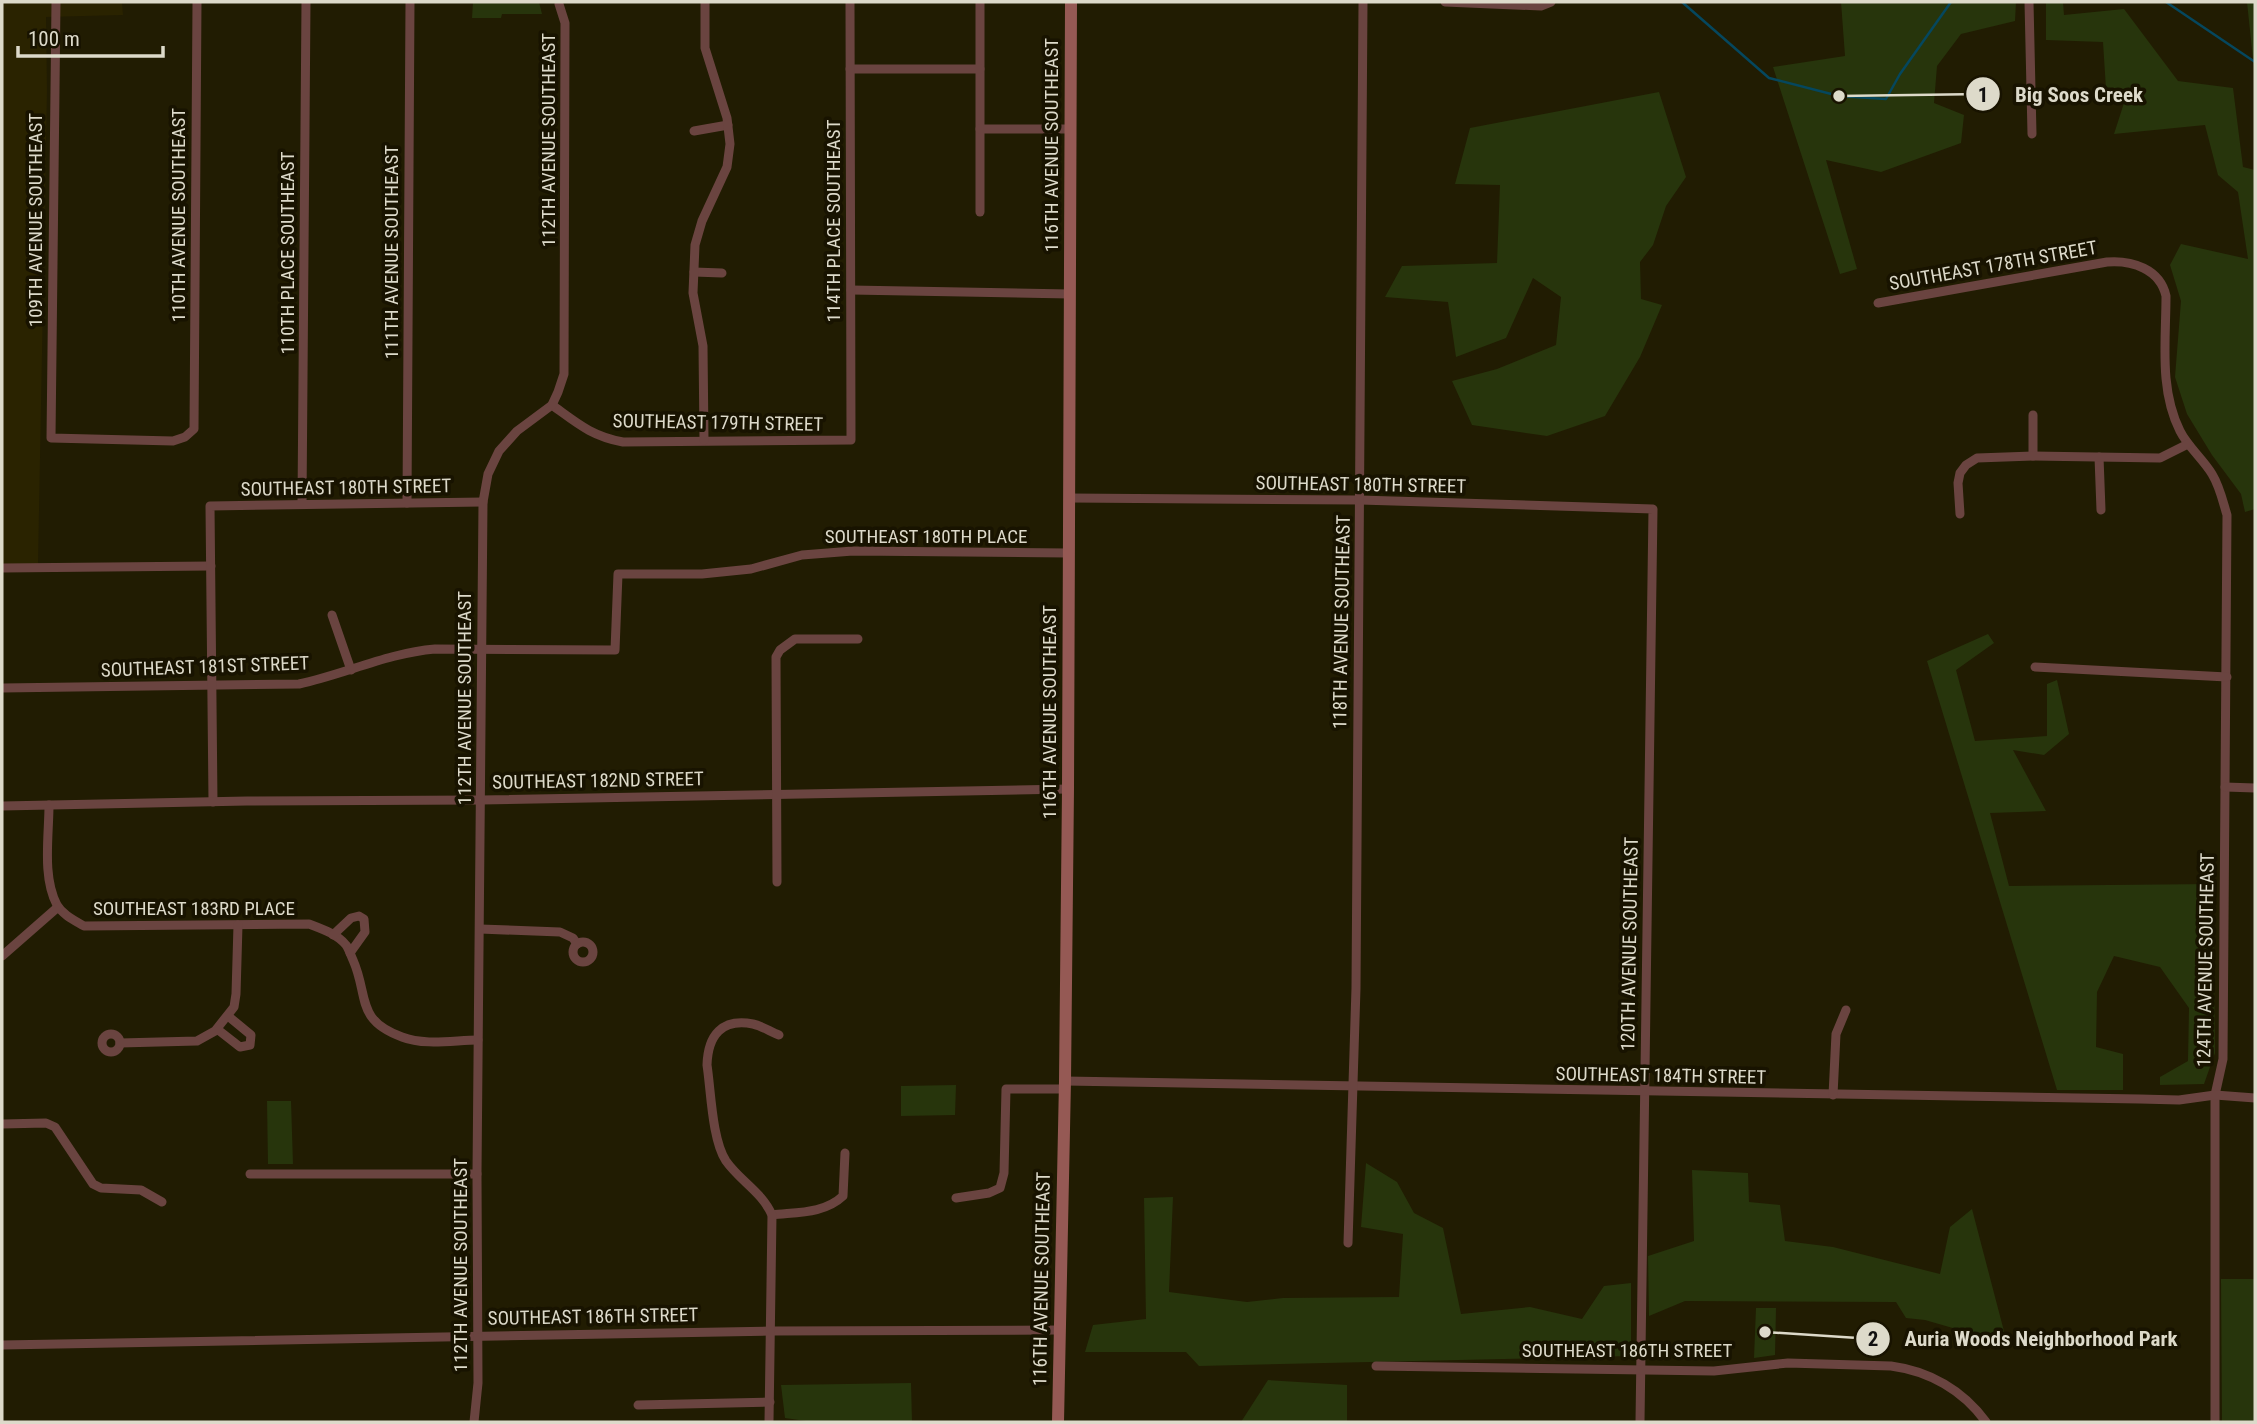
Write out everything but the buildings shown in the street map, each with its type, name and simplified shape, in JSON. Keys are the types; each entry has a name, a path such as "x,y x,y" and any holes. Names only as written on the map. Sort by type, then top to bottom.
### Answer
{"street":[{"name":"109TH AVENUE SOUTHEAST","path":"56,2 51,438 173,441 185,437 194,429"},
{"name":"110TH AVENUE SOUTHEAST","path":"194,429 197,2"},
{"name":"110TH PLACE SOUTHEAST","path":"302,504 306,2"},
{"name":"111TH AVENUE SOUTHEAST","path":"407,503 410,2"},
{"path":"704,440 703,346 693,293 695,245 702,221 727,167 730,144 721,93 705,48 705,2"},
{"name":"114TH PLACE SOUTHEAST","path":"850,2 851,440"},
{"path":"980,2 980,212"},
{"name":"116TH AVENUE SOUTHEAST","path":"1058,1422 1068,789 1071,2"},
{"name":"118TH AVENUE SOUTHEAST","path":"1348,1243 1356,988 1363,2"},
{"path":"1445,2 1541,6 1551,2"},
{"path":"2029,2 2032,134"},
{"name":"112TH AVENUE SOUTHEAST","path":"474,1422 478,1383 477,1174 483,502 488,474 499,451 517,432 552,405 564,374 565,23 559,4"},
{"path":"850,69 980,69"},
{"path":"694,131 728,125"},
{"path":"980,129 1071,129"},
{"name":"SOUTHEAST 178TH STREET","path":"1878,303 2108,262 2131,263 2154,275"},
{"path":"694,272 722,273"},
{"name":"124TH AVENUE SOUTHEAST","path":"2154,275 2164,287 2166,296 2165,381 2179,428 2188,444 2212,473 2227,515 2224,1059 2215,1095 2215,1422"},
{"path":"851,290 1070,294"},
{"name":"SOUTHEAST 179TH STREET","path":"552,405 601,438 623,442 851,440"},
{"path":"2033,415 2033,456"},
{"path":"1960,514 1960,473 1977,458 2160,458 2188,444"},
{"path":"2099,457 2101,510"},
{"name":"SOUTHEAST 180TH STREET","path":"1069,498 1360,500 1653,509"},
{"name":"SOUTHEAST 180TH STREET","path":"211,566 210,506 483,502"},
{"name":"120TH AVENUE SOUTHEAST","path":"1640,1422 1653,509"},
{"name":"SOUTHEAST 180TH PLACE","path":"615,650 618,574 702,574 751,569 802,555 853,551 1068,553"},
{"path":"2,568 211,566 213,802"},
{"path":"332,615 351,670"},
{"path":"777,882 776,657 780,650 795,639 858,639"},
{"name":"SOUTHEAST 181ST STREET","path":"2,688 299,684 409,652 482,649 615,650"},
{"path":"2035,667 2227,677"},
{"path":"2225,787 2255,789"},
{"name":"SOUTHEAST 182ND STREET","path":"2,806 1068,789"},
{"path":"2,956 58,907 49,875 49,805"},
{"name":"SOUTHEAST 183RD PLACE","path":"58,907 83,926 309,924 333,935 346,946 355,965 363,1003 371,1017 384,1028 403,1038 422,1041 478,1040"},
{"path":"333,935 355,916 364,919 365,932 350,953"},
{"path":"120,1043 197,1041 217,1029 234,1007 238,925"},
{"path":"480,929 560,932 573,938 578,944"},
{"path":"1833,1095 1836,1034 1846,1010"},
{"path":"217,1029 240,1047 250,1045 251,1035 227,1017"},
{"path":"769,1422 772,1215 767,1203 727,1162 719,1146 707,1065 712,1038 720,1028 754,1024 779,1035"},
{"name":"SOUTHEAST 184TH STREET","path":"956,1198 989,1193 1000,1188 1004,1173 1006,1089 1065,1085 1353,1086 2179,1100 2215,1095 2255,1098"},
{"path":"2,1124 46,1124 55,1127 93,1184 101,1188 141,1190 162,1202"},
{"path":"772,1215 823,1209 834,1205 843,1196 845,1153"},
{"path":"250,1174 477,1174"},
{"name":"SOUTHEAST 186TH STREET","path":"2,1345 771,1331 1059,1330"},
{"name":"SOUTHEAST 186TH STREET","path":"1376,1366 1714,1371 1788,1363 1891,1366 1907,1368 1941,1381 1964,1398 1986,1422"},
{"path":"639,1405 770,1402"}],"shaded area":[{"path":"2,2 122,2 123,15 46,17 38,564 2,564"}],"green space":[{"path":"473,2 539,2 542,14 502,14 501,18 472,18"},
{"path":"1841,2 2016,2 2015,21 1961,34 1937,66 1934,103 1964,115 1961,143 1881,172 1826,160 1857,269 1840,274 1773,67 1845,56"},
{"path":"2046,2 2063,2 2064,15 2124,9 2178,81 2233,88 2243,167 2255,170 2255,509 2245,512 2241,494 2212,455 2187,414 2175,377 2181,301 2170,265 2181,244 2248,259 2238,192 2218,175 2205,125 2114,134 2124,103 2106,89 2103,42 2046,40"},
{"path":"2247,2 2255,2 2255,78"},
{"path":"1659,92 1686,177 1666,206 1653,245 1640,262 1641,299 1662,305 1640,357 1605,416 1547,436 1472,425 1452,381 1497,369 1556,345 1561,297 1533,278 1506,338 1456,357 1448,302 1385,297 1402,266 1497,263 1500,185 1455,184 1470,128"},
{"path":"1988,634 1994,643 1956,670 1975,741 2047,736 2047,684 2057,680 2069,734 2044,755 2013,750 2046,811 1990,813 2009,886 2213,884 2215,1053 2204,1084 2160,1085 2160,1077 2188,1061 2189,1008 2160,967 2114,956 2097,992 2096,1047 2123,1054 2123,1090 2057,1090 1927,661"},
{"path":"956,1085 955,1115 901,1116 901,1086"},
{"path":"267,1101 291,1101 293,1164 268,1164"},
{"path":"1366,1163 1397,1182 1414,1213 1443,1228 1461,1314 1530,1307 1582,1319 1604,1286 1631,1283 1631,1356 1199,1366 1186,1352 1085,1352 1093,1325 1146,1319 1144,1198 1173,1197 1169,1292 1247,1302 1283,1298 1399,1297 1403,1234 1361,1227"},
{"path":"1692,1170 1748,1173 1749,1202 1780,1205 1785,1241 1833,1247 1940,1274 1950,1227 1972,1209 2005,1335 1977,1335 1925,1320 1906,1318 1896,1302 1685,1301 1649,1316 1648,1256 1694,1241"},
{"path":"2221,1279 2255,1279 2255,1422 2222,1422"},
{"path":"1756,1308 1776,1308 1775,1355 1754,1358"},
{"path":"1268,1380 1347,1385 1347,1422 1241,1422"},
{"path":"911,1383 912,1422 813,1422 785,1418 781,1385"}],"waterway":[{"path":"1682,2 1769,78 1839,96 1886,99 1900,74 1951,2"},
{"path":"2166,2 2255,62"}],"place":[{"name":"Big Soos Creek","path":"1839,96"},
{"name":"Auria Woods Neighborhood Park","path":"1765,1332"}]}
